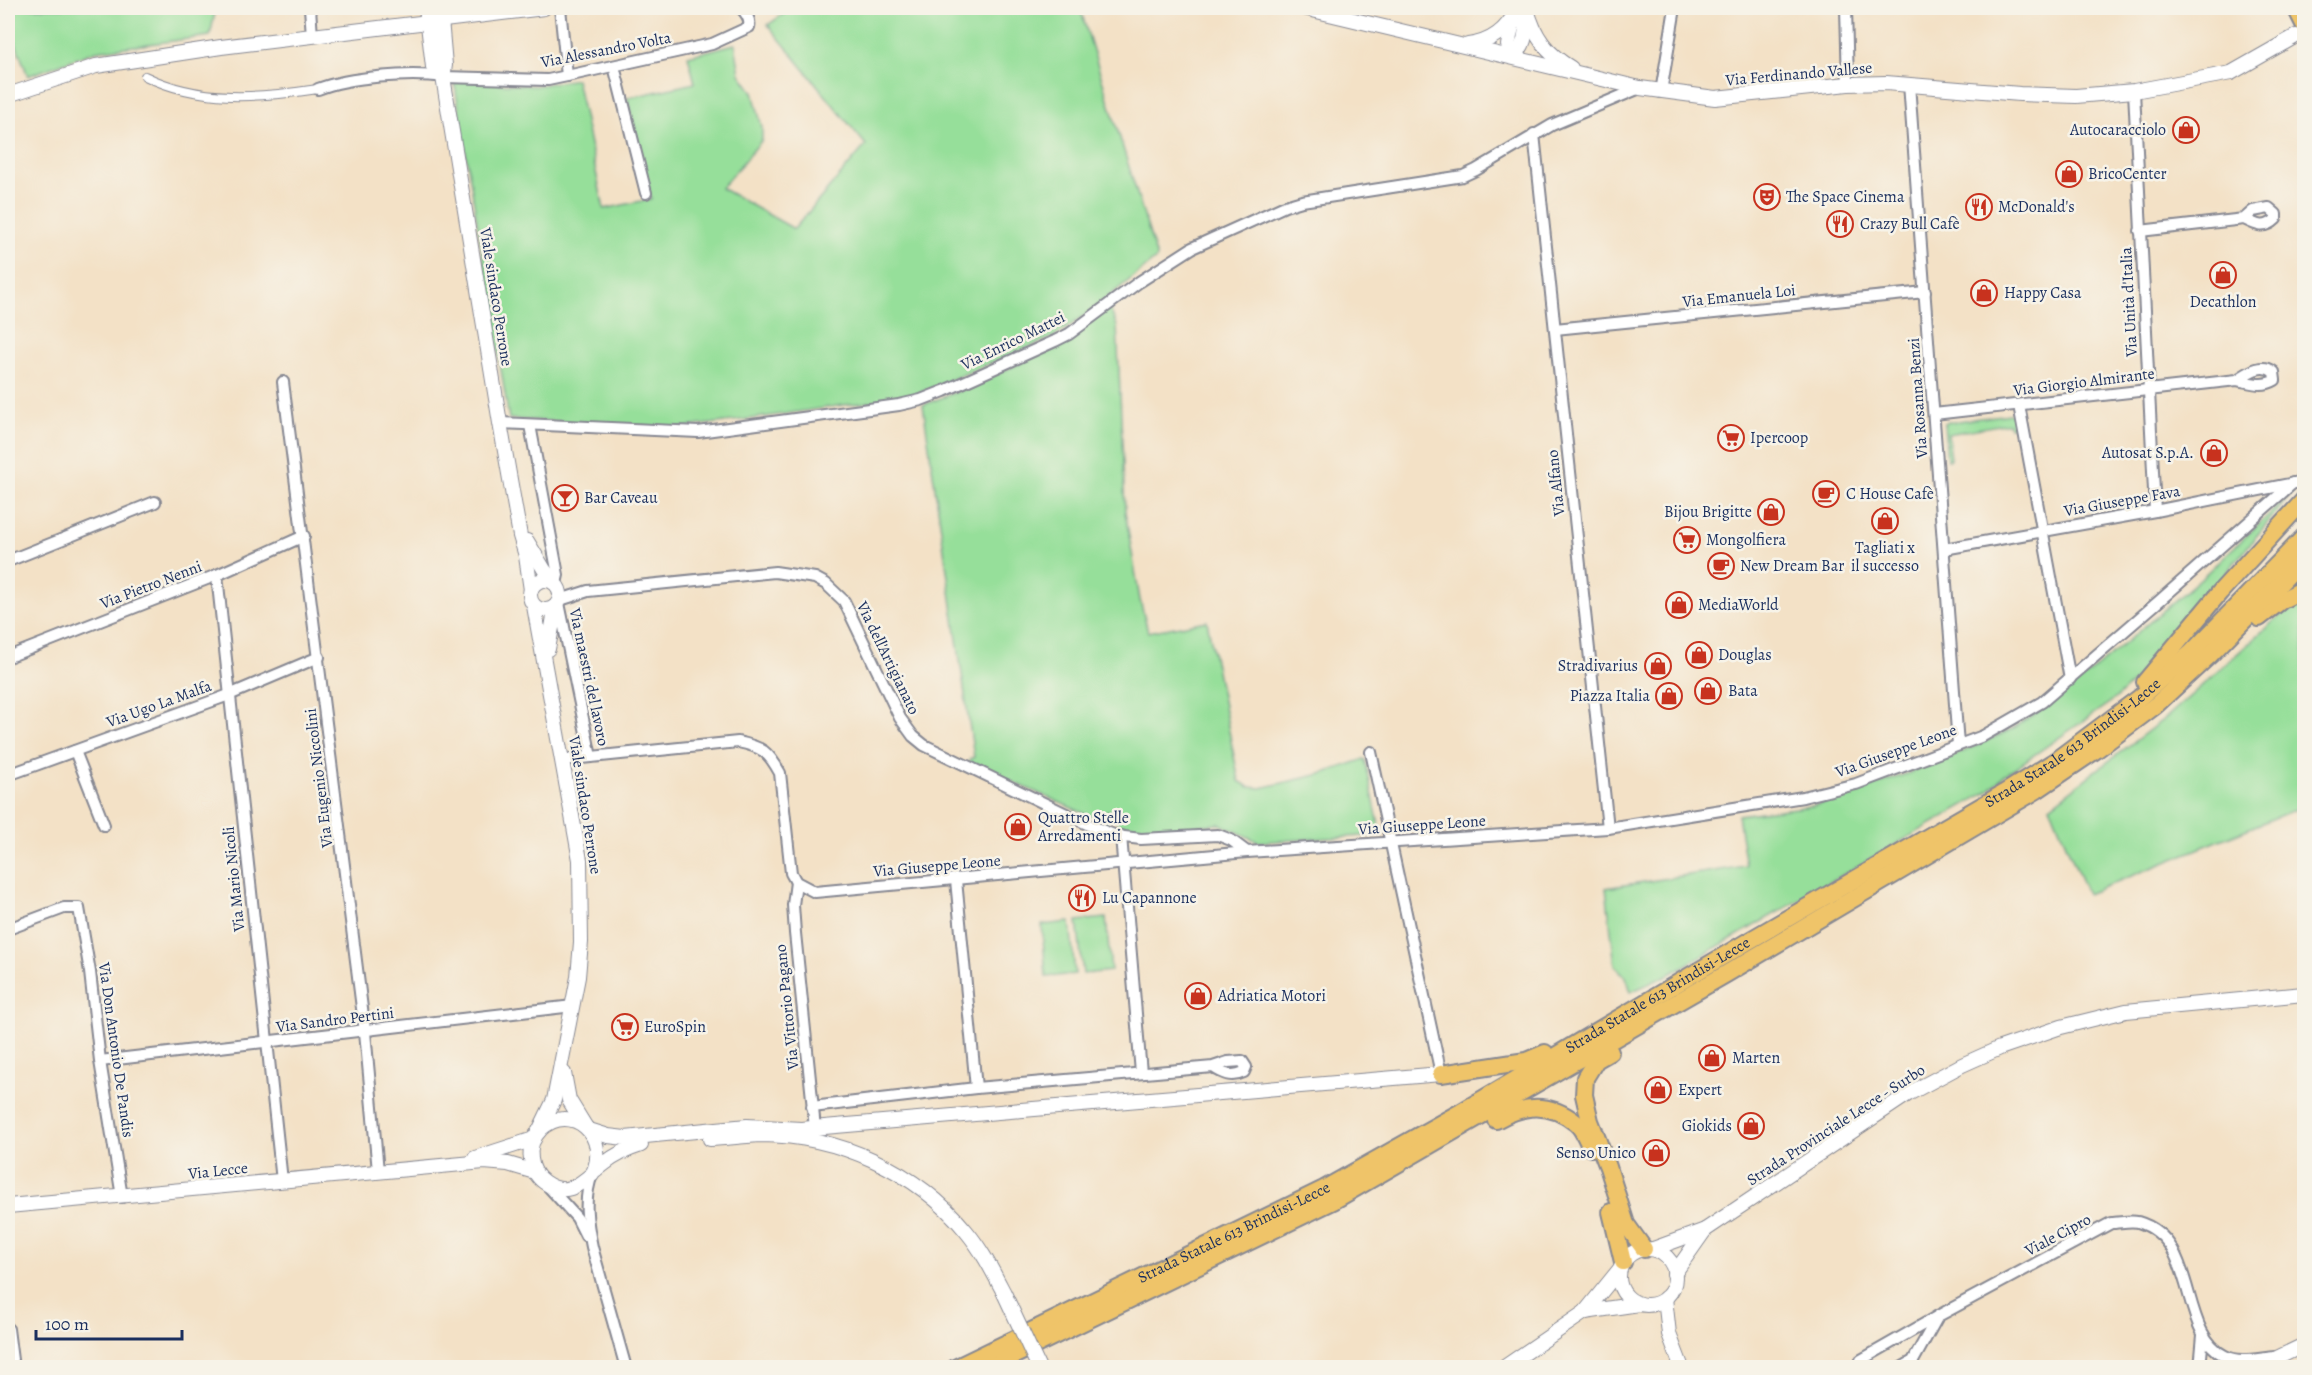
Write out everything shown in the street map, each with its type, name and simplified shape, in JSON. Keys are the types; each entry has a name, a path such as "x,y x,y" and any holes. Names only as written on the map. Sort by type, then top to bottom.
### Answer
{"highway":[{"path":"2296,8 2300,30"},
{"path":"2004,793 2014,782 2074,741 2141,685 2220,592 2304,500"},
{"name":"Strada Statale 613 Brindisi-Lecce","path":"955,1368 1324,1189 1461,1112 2004,793 2055,761 2138,699 2191,653 2304,537"},
{"name":"Strada Statale 613 Brindisi-Lecce","path":"988,1368 1333,1201 1726,974 2037,790 2156,705 2210,655 2304,559"},
{"path":"2156,705 2173,696 2268,610 2304,589"},
{"path":"1649,1249 1626,1224 1608,1167 1590,1121 1584,1095 1585,1078 1596,1060 1702,997 1726,974"},
{"path":"1441,1074 1526,1061 1540,1056 1641,998 1660,994"},
{"path":"1400,1163 1435,1154 1512,1110 1534,1106 1555,1112 1578,1124 1592,1150 1617,1233 1621,1266"}],"street":[{"path":"309,8 312,36"},
{"path":"8,94 96,66 312,36 434,14 544,8"},
{"path":"560,8 567,76"},
{"name":"Via Alessandro Volta","path":"318,89 370,78 427,74 548,80 712,44 749,27 750,23 741,8"},
{"name":"Via Ferdinando Vallese","path":"1304,8 1640,88 1715,98 1848,84 1910,84 2020,94 2076,96 2133,92 2231,73 2300,30"},
{"path":"1661,92 1676,8"},
{"path":"1846,8 1848,84"},
{"path":"1457,45 1489,40 1509,24 1522,9"},
{"path":"1512,57 1508,45 1522,9"},
{"path":"1522,9 1545,47 1562,63 1581,74"},
{"name":"Viale sindaco Perrone","path":"434,14 445,65 443,76 500,423 531,590"},
{"path":"614,66 646,193"},
{"path":"145,76 180,88 236,98 318,89"},
{"name":"Via Rosanna Benzi","path":"1910,84 1958,745"},
{"name":"Via Enrico Mattei","path":"500,423 698,432 899,405 921,400 1069,334 1139,282 1192,248 1285,206 1302,201 1463,176 1534,134 1640,88"},
{"name":"Via Unità d'Italia","path":"2133,92 2155,511"},
{"name":"Via Alfano","path":"1534,134 1608,828"},
{"path":"2140,231 2244,219"},
{"name":"Via Emanuela Loi","path":"1555,329 1925,292"},
{"name":"Via Giorgio Almirante","path":"1934,414 2237,380"},
{"name":"Via Eugenio Niccolini","path":"283,382 365,1032 378,1171"},
{"path":"2019,405 2070,679"},
{"path":"530,425 558,575 556,584 561,596 558,603 545,611 534,606 530,596 531,590 540,580 556,584"},
{"name":"Via Giuseppe Leone","path":"796,882 815,892 1247,852 1608,828 1803,797 1856,784 1983,735 2042,702 2299,482"},
{"name":"Via Giuseppe Fava","path":"1944,549 2299,482"},
{"path":"8,561 156,502"},
{"name":"Viale sindaco Perrone","path":"518,524 533,552 556,584"},
{"name":"Via Pietro Nenni","path":"8,657 217,575 304,536"},
{"name":"Via dell'Artigianato","path":"558,603 588,591 775,572 815,578 826,584 844,602 900,718 913,736 934,751 1089,825 1121,836 1141,839 1218,835 1231,840 1247,852"},
{"name":"Via Mario Nicoli","path":"217,575 282,1181"},
{"name":"Via dell'Artigianato","path":"556,584 588,591"},
{"name":"Viale sindaco Perrone","path":"546,675 548,641 558,603"},
{"name":"Via maestri del lavoro","path":"558,603 591,757"},
{"name":"Viale sindaco Perrone","path":"534,606 580,860 581,942 573,1006 554,1100 536,1135"},
{"name":"Via Ugo La Malfa","path":"8,775 229,694 319,657"},
{"path":"562,760 738,742 760,747 773,760 780,773 791,873 796,882"},
{"path":"75,751 104,825"},
{"path":"589,1130 625,1138 747,1126 815,1128 1441,1074 1371,752"},
{"path":"1121,836 1141,1073"},
{"path":"956,880 976,1088"},
{"name":"Via Vittorio Pagano","path":"796,882 793,905 815,1128"},
{"name":"Via Don Antonio De Pandis","path":"8,929 64,908 79,908 90,972 100,1061 123,1197"},
{"name":"Strada Provinciale Lecce - Surbo","path":"1649,1249 1705,1230 1908,1094 2000,1048 2061,1028 2126,1011 2304,994"},
{"name":"Via Sandro Pertini","path":"100,1061 365,1032 573,1006"},
{"name":"Viale sindaco Perrone","path":"565,1049 563,1076 566,1089 576,1114 589,1130"},
{"path":"812,1107 976,1088 1213,1067"},
{"path":"592,1247 577,1218 539,1177 531,1162 530,1150 536,1135 546,1125 566,1120 615,1144 641,1145 761,1135 789,1137 841,1149 880,1163 903,1175 930,1194 968,1233 987,1260 1039,1368"},
{"path":"589,1130 598,1144 599,1155 588,1185 586,1210 592,1247 626,1368"},
{"name":"Via Lecce","path":"432,1166 486,1155 536,1135"},
{"path":"539,1177 552,1186 563,1189 574,1187 617,1156 641,1145"},
{"name":"Via Lecce","path":"8,1206 496,1162 539,1177"},
{"name":"Viale Cipro","path":"1859,1368 1861,1360 2110,1224 2137,1221 2161,1233 2174,1251 2203,1335 2214,1349 2226,1357 2240,1360 2278,1357"},
{"name":"Strada Provinciale Lecce - Surbo","path":"1674,1274 1705,1230"},
{"path":"1503,1368 1585,1312 1621,1266 1636,1251 1649,1249 1668,1258 1674,1274 1670,1291 1665,1298 1644,1304 1585,1312"},
{"path":"1621,1266 1621,1287 1625,1295 1644,1304 1669,1334"},
{"path":"1665,1298 1669,1334 1682,1368"},
{"path":"1901,1368 1913,1361 1938,1316"},
{"path":"8,1329 13,1367 8,1368"},
{"name":"Viale Cipro","path":"2200,1368 2203,1335"},
{"path":"2256,1368 2304,1346"}],"green space":[{"path":"8,8 216,8 210,36 96,51 28,76 8,23"},
{"path":"792,8 1080,8 1157,258 1054,337 907,398 678,428 509,419 454,80 535,86 576,79 604,209 651,199 627,98 695,83 688,56 735,44 740,74 753,92 762,127 762,140 721,188 794,229 866,145 768,25"},
{"path":"1109,307 1117,326 1125,512 1140,600 1148,632 1207,621 1239,781 1249,787 1261,788 1321,774 1365,759 1381,835 1259,842 1220,824 1154,829 1118,826 1116,810 1106,811 1108,824 970,763 970,759 974,757 923,405 969,387 1059,345"},
{"path":"2010,414 2014,416 2016,426 2010,427 2009,423 1948,434 1951,459 1947,460 1944,423"},
{"path":"2293,492 2143,673 2115,699 2005,775 1987,792 1670,974 1631,992 1626,977 1615,966 1606,888 1746,866 1738,815 1812,806 1840,798 1947,759 2012,729 2052,703 2091,672 2199,580"},
{"path":"2304,602 2304,806 2087,894 2050,806 2169,715 2285,611"},
{"path":"1106,918 1111,971 1083,974 1077,921"},
{"path":"1070,922 1075,974 1046,977 1042,925"}],"place":[{"name":"Autocaracciolo","path":"2186,130"},
{"name":"BricoCenter","path":"2069,174"},
{"name":"The Space Cinema","path":"1767,197"},
{"name":"McDonald's","path":"1979,207"},
{"name":"Crazy Bull Cafè","path":"1840,224"},
{"name":"Decathlon","path":"2223,275"},
{"name":"Happy Casa","path":"1984,293"},
{"name":"Ipercoop","path":"1731,438"},
{"name":"Autosat S.p.A.","path":"2214,453"},
{"name":"C House Cafè","path":"1826,494"},
{"name":"Bar Caveau","path":"565,498"},
{"name":"Bijou Brigitte","path":"1771,512"},
{"name":"Tagliati x il successo","path":"1885,521"},
{"name":"Mongolfiera","path":"1687,540"},
{"name":"New Dream Bar","path":"1721,566"},
{"name":"MediaWorld","path":"1679,605"},
{"name":"Douglas","path":"1699,655"},
{"name":"Stradivarius","path":"1658,666"},
{"name":"Bata","path":"1708,691"},
{"name":"Piazza Italia","path":"1669,696"},
{"name":"Quattro Stelle Arredamenti","path":"1018,827"},
{"name":"Lu Capannone","path":"1082,898"},
{"name":"Adriatica Motori","path":"1198,996"},
{"name":"EuroSpin","path":"625,1027"},
{"name":"Marten","path":"1712,1058"},
{"name":"Expert","path":"1658,1090"},
{"name":"Giokids","path":"1751,1126"},
{"name":"Senso Unico","path":"1656,1153"}]}
